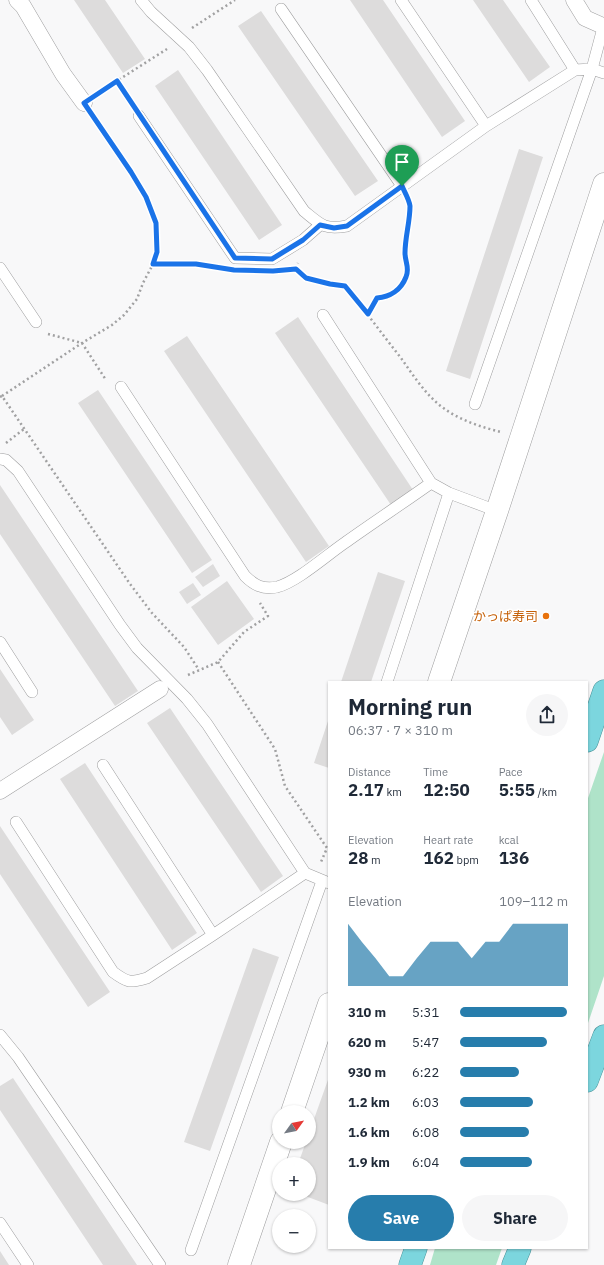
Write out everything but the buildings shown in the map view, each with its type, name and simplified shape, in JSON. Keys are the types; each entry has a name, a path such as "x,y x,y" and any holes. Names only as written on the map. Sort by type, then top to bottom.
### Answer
{"highway":[{"path":"588,738 604,691"},
{"path":"588,1078 604,1036"},
{"path":"410,1265 416,1249"},
{"path":"513,1265 520,1249"}],"street":[{"path":"17,0 23,6 63,74 84,103"},
{"path":"574,0 585,18 604,25"},
{"path":"439,681 497,511 604,184"},
{"path":"0,791 160,689"},
{"path":"294,1105 328,1007"},
{"path":"239,1265 280,1149"}],"lane":[{"path":"141,0 151,12 194,53 304,211 320,225 334,228 347,226 486,126 575,70 592,69 604,73"},
{"path":"401,0 486,126"},
{"path":"531,0 575,70"},
{"path":"281,9 402,186"},
{"path":"475,404 592,69 604,25"},
{"path":"139,116 235,258 272,259 303,240 320,225"},
{"path":"0,268 36,322"},
{"path":"323,315 431,483 449,493 497,511"},
{"path":"121,387 245,576 253,584 264,587 278,586 296,578 346,541 431,483"},
{"path":"0,458 6,460 18,470 128,637 187,699 207,724 305,873 326,882 191,1250"},
{"path":"387,681 449,493"},
{"path":"0,642 32,692"},
{"path":"103,765 213,936"},
{"path":"16,822 113,972 125,980 136,982 148,978 213,936 305,873"},
{"path":"0,1036 18,1057 160,1265"},
{"path":"0,1223 28,1265"}],"path":[{"path":"190,30 236,0"},
{"path":"171,47 84,103 131,172 146,197 156,223 157,252 137,299 124,315 112,325 1,396 130,584 152,613 184,647 198,670"},
{"path":"117,81 139,116"},
{"path":"368,314 377,298 393,294 406,278 408,265 405,254 410,207 408,198 402,186"},
{"path":"296,269 301,258"},
{"path":"153,264 196,264 226,268"},
{"path":"280,271 296,269 306,278 345,286 427,392 442,407 480,427 505,433"},
{"path":"36,322 38,331 82,343 114,392 121,387"},
{"path":"1,446 24,429"},
{"path":"186,676 218,662 244,632 268,616 260,603 264,587"},
{"path":"218,662 275,750 285,786 328,849 319,868"}],"green space":[{"path":"604,752 604,976 588,1023 588,798"},
{"path":"435,1249 502,1249 496,1265 430,1265"}],"place":[{"name":"かっぱ寿司","path":"546,616"}],"route":[{"path":"117,81 235,258 272,259 303,240 320,225 334,228 347,226 402,186 408,198 410,207 405,254 408,265 406,278 393,294 377,298 368,314 345,286 306,278 296,269 273,271 234,270 196,264 153,264 157,252 156,223 146,197 131,172 84,103 117,81"}]}
